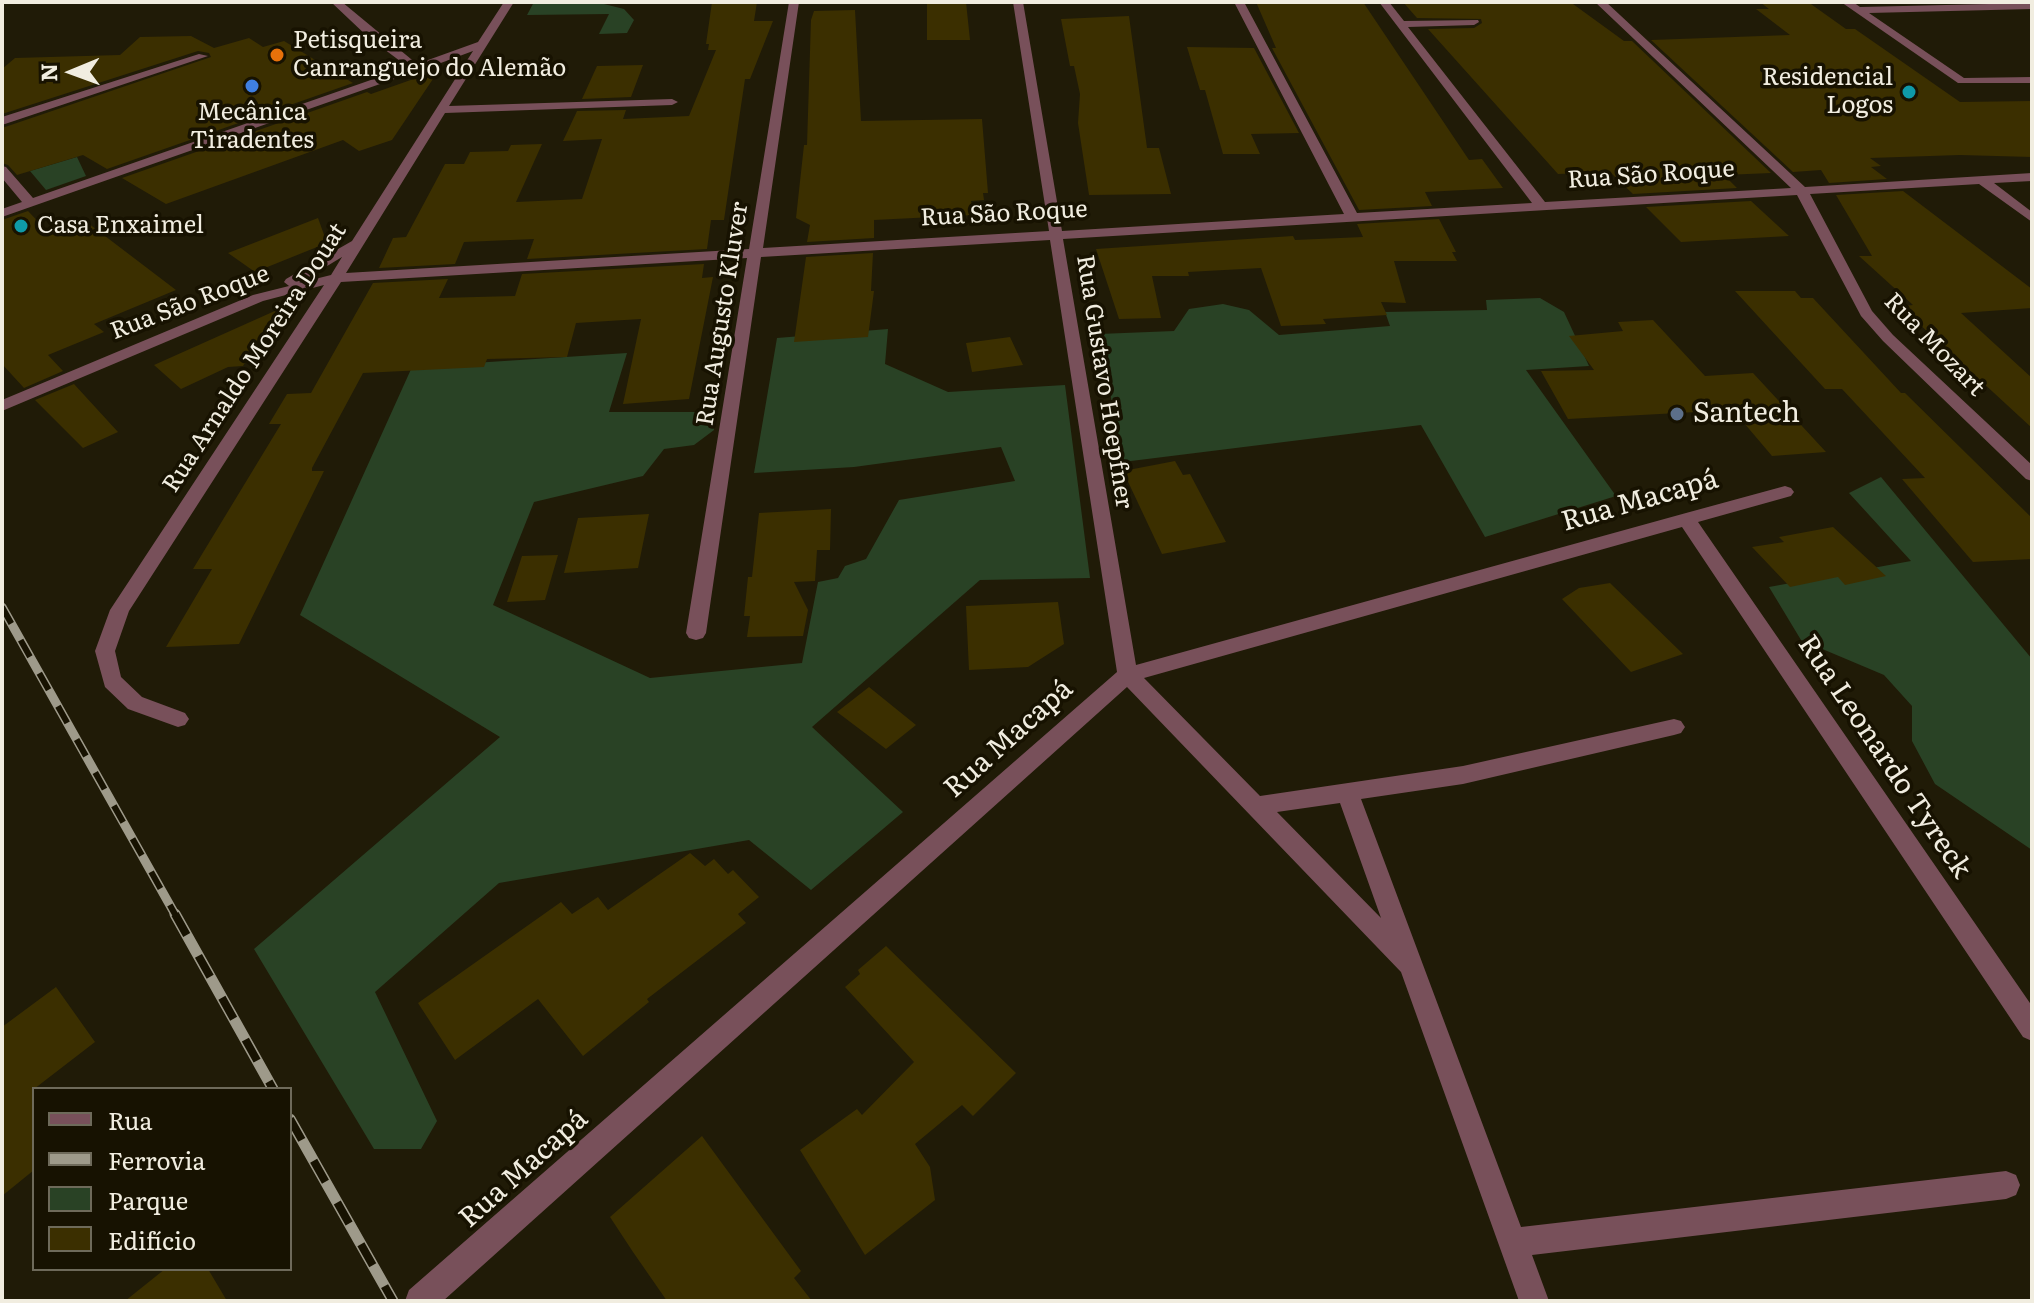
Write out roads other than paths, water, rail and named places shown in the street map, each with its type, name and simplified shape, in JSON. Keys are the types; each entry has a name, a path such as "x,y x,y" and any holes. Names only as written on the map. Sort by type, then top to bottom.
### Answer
{"street":[{"path":"336,2 372,35 416,68 449,68 462,75"},
{"name":"Rua Arnaldo Moreira Douat","path":"178,719 135,703 112,681 105,651 120,610 336,278 509,2"},
{"name":"Rua Augusto Kluver","path":"696,633 794,2"},
{"name":"Rua Gustavo Hoepfner","path":"1018,2 1128,675"},
{"path":"1239,2 1352,217"},
{"path":"1384,2 1541,206"},
{"name":"Rua Mozart","path":"1600,2 1801,190 1866,313 1888,338 2032,475"},
{"path":"1846,2 1962,81 2032,80"},
{"path":"1858,10 2032,6"},
{"path":"1401,24 1474,22"},
{"path":"2,213 481,45"},
{"path":"2,121 203,56"},
{"path":"441,110 672,102"},
{"path":"2,170 30,203"},
{"name":"Rua São Roque","path":"2,406 258,298 336,278 2032,177"},
{"path":"1982,180 2032,218"},
{"path":"258,298 311,272 362,237"},
{"name":"Rua Macapá","path":"433,1296 1128,675 1785,492"},
{"name":"Rua Leonardo Tyreck","path":"1686,519 2032,1028"},
{"path":"1128,675 1410,964"},
{"path":"1255,806 1348,794 1515,765 1674,727"},
{"path":"1348,794 1534,1301"},
{"path":"1513,1243 2006,1185"}],"railway":[{"path":"2,607 176,916"},
{"path":"175,914 272,1087"},
{"path":"292,1123 393,1301"}],"place":[{"name":"Petisqueira Canranguejo do Alemão","path":"277,55"},
{"name":"Mecânica Tiradentes","path":"252,86"},
{"name":"Residencial Logos","path":"1909,92"},
{"name":"Casa Enxaimel","path":"21,226"},
{"name":"Santech","path":"1677,414"}]}
